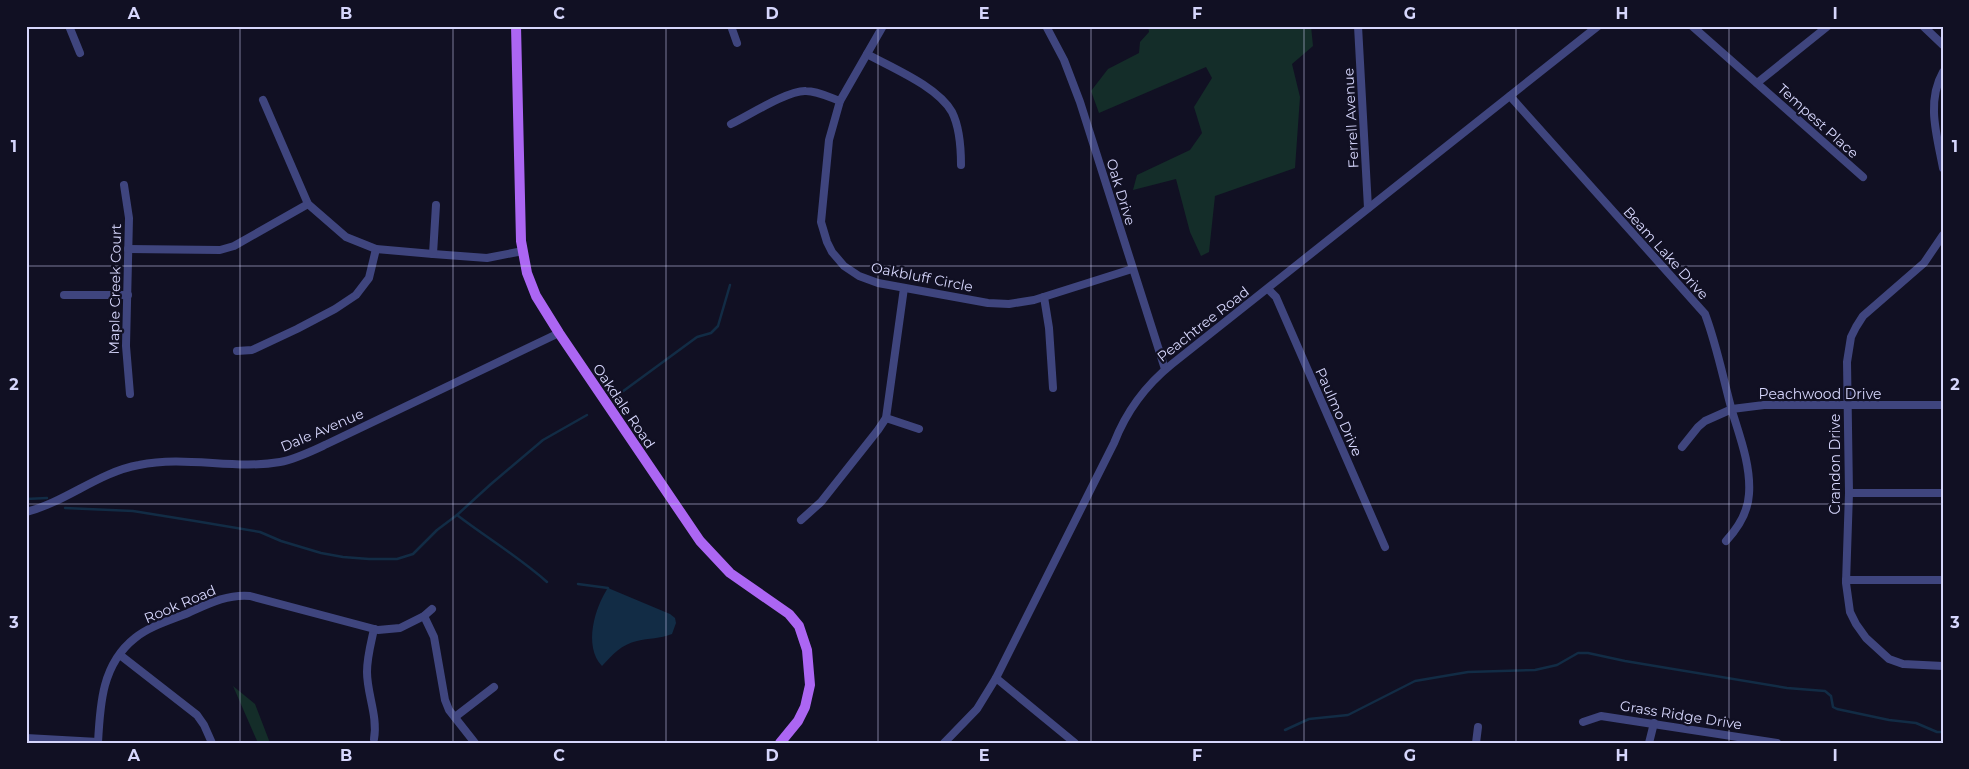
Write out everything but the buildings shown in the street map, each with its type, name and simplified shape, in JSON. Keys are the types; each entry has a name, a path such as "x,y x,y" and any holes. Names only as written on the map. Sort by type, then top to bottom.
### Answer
{"main road":[{"name":"Oakdale Road","path":"516,26 523,251 527,273 536,296 559,333 700,541 730,573 789,614 798,626 807,650 810,685 805,707 798,721 780,743"}],"street":[{"path":"69,26 80,54"},
{"path":"732,26 738,43"},
{"name":"Oakbluff Circle","path":"883,26 840,101 829,140 821,210 822,222 827,242 838,260 850,272 868,281 999,304 1021,303 1044,297 1132,268"},
{"name":"Oak Drive","path":"1046,26 1064,60 1080,102 1165,369"},
{"name":"Ferrell Avenue","path":"1358,26 1368,208"},
{"name":"Peachtree Road","path":"944,743 976,709 996,678 1110,452 1119,430 1138,399 1165,369 1598,26"},
{"name":"Tempest Place","path":"1692,26 1863,177"},
{"path":"1757,83 1828,26"},
{"path":"1923,26 1943,45"},
{"path":"867,54 927,88 946,104 957,127 961,165"},
{"path":"1943,72 1938,81 1933,103 1943,168"},
{"path":"731,124 788,95 801,91 815,92 840,101"},
{"name":"Beam Lake Drive","path":"1510,96 1704,314 1714,338 1749,478 1749,495 1746,508 1737,529 1726,541"},
{"path":"262,100 308,204 346,237 376,249 433,254 487,258 523,251"},
{"name":"Maple Creek Court","path":"124,184 129,218 126,346 130,394"},
{"path":"128,249 220,250 234,246 308,204"},
{"path":"433,254 436,205"},
{"name":"Crandon Drive","path":"1943,235 1924,263 1863,316 1852,337 1847,362 1848,493 1846,580 1850,612 1856,624 1878,650 1889,659 1903,664 1943,666"},
{"path":"237,351 252,350 288,334 335,309 356,295 369,278 376,249"},
{"path":"801,520 821,502 886,418 904,288"},
{"name":"Paulmo Drive","path":"1268,288 1276,298 1385,546"},
{"path":"64,294 128,295"},
{"path":"1044,297 1049,328 1053,388"},
{"name":"Dale Avenue","path":"26,512 45,506 112,474 138,465 175,461 257,464 290,460 559,333"},
{"name":"Peachwood Drive","path":"1682,447 1704,421 1732,410 1764,405 1943,405"},
{"path":"886,418 919,429"},
{"path":"1848,493 1943,493"},
{"path":"1846,580 1943,580"},
{"name":"Rook Road","path":"98,742 102,694 106,677 120,655 136,638 150,630 212,603 234,596 250,596 374,629 400,628 424,616 432,609"},
{"path":"424,616 434,637 445,700 449,710 475,743"},
{"path":"374,629 368,657 367,674 375,722 374,739"},
{"path":"120,655 197,715 212,743"},
{"path":"996,678 1075,743"},
{"path":"455,717 494,687"},
{"name":"Grass Ridge Drive","path":"1583,722 1602,716 1654,723 1742,740 1777,743"},
{"path":"1649,743 1654,723"},
{"path":"1476,743 1478,727"},
{"path":"26,738 98,742"}],"green space":[{"path":"1148,26 1311,26 1313,46 1292,64 1300,97 1295,168 1215,196 1209,252 1201,256 1190,232 1176,179 1133,190 1137,175 1190,150 1202,133 1194,107 1212,78 1206,67 1099,113 1091,91 1108,69 1139,53 1140,42 1149,32"},
{"path":"233,686 255,704 270,743 258,743"}],"water":[{"path":"608,588 670,614 675,618 676,623 672,634 632,642 622,647 602,666 596,658 592,638 595,616"}],"waterway":[{"path":"622,392 697,337 711,333 718,326 730,285"},
{"path":"457,515 543,440 587,415"},
{"path":"26,499 47,498"},
{"path":"65,508 133,511 195,521 260,532 281,541 321,553 369,559 397,559 413,554 437,530 457,515 547,582"},
{"path":"578,584 608,588 608,591"},
{"path":"1285,730 1309,719 1348,715 1415,681 1468,672 1535,670 1557,665 1578,653 1588,653 1787,688 1825,691 1831,696 1833,707 1837,709 1889,720 1916,723 1937,732 1943,732"}]}
